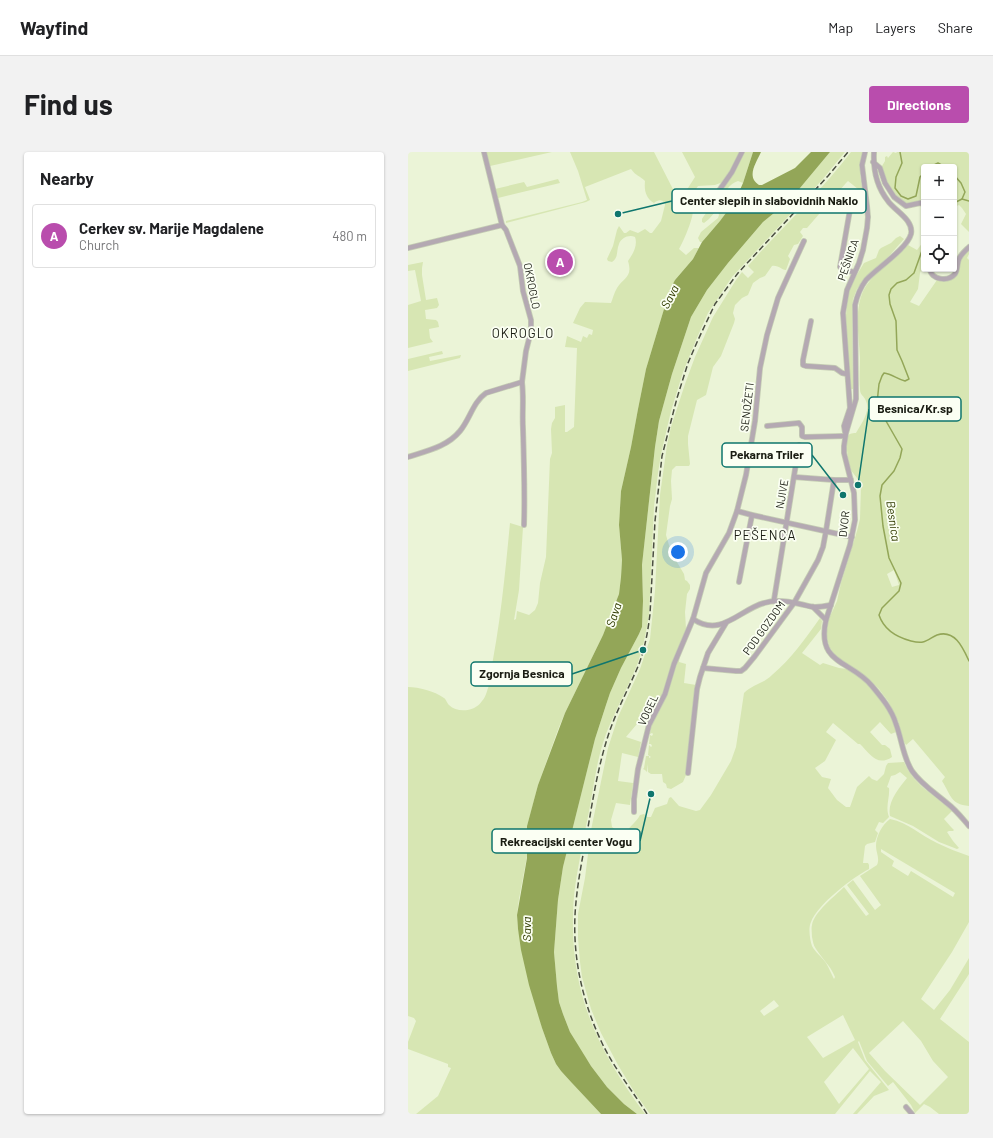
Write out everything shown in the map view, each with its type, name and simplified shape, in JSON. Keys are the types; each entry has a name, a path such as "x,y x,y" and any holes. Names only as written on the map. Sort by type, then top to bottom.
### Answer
{"street":[{"name":"OKROGLO","path":"484,152 502,225 509,237 520,266 523,291 531,320 531,332 526,351 522,382 524,398 523,427 525,466 524,525"},
{"path":"716,195 732,172 742,152"},
{"name":"PEŠNICA","path":"845,435 844,426 850,408 844,308 847,290 863,250 868,217 862,166 865,152"},
{"name":"DVOR","path":"874,152 873,162 880,187 888,202 907,220 911,226 911,233 909,239 868,279 858,292 855,305 856,399 845,435 844,453 854,493 855,515 848,552 823,631 826,647 834,658 859,674 886,702 896,724 905,754 912,770 924,785 957,812 969,826"},
{"path":"873,162 880,168 885,183 899,202 906,206 921,203"},
{"path":"851,204 840,267 843,270 854,272"},
{"path":"408,248 502,225"},
{"name":"SENOŽETI","path":"693,619 706,574 729,533 737,511 746,475 757,408 760,368 767,335 778,298 804,241"},
{"path":"957,268 961,256 969,247"},
{"path":"930,272 936,278 944,279 950,278 956,272"},
{"path":"811,321 802,360 803,365 835,368 842,373 847,374"},
{"path":"408,457 440,446 455,436 461,430 473,408 482,396 492,391 522,382"},
{"path":"767,426 799,423 802,428 802,436 805,437 845,435"},
{"name":"NJIVE","path":"774,600 799,445"},
{"path":"794,477 851,480"},
{"path":"794,603 818,560 823,547 834,480"},
{"name":"NJIVE","path":"737,511 752,516 786,523"},
{"path":"739,582 752,516"},
{"path":"786,523 852,537"},
{"path":"693,619 699,624 707,626 726,623 755,606 774,600 814,607 831,605"},
{"name":"POD GOZDOM","path":"703,668 741,671 755,656 794,603"},
{"path":"814,607 826,620"},
{"name":"VOGEL","path":"634,812 634,799 638,769 649,725 665,694 674,664 693,619"},
{"path":"688,774 697,689 710,649 726,623"},
{"path":"906,1107 912,1114"}],"shaded area":[{"path":"486,152 552,152 490,166"},
{"path":"570,152 654,152 678,199 681,199 695,177 682,152 753,152 743,183 738,181 735,182 727,189 723,196 721,203 725,207 727,213 702,242 700,242 698,238 701,232 718,218 718,212 715,212 704,223 702,222 702,219 723,190 731,174 728,173 723,182 715,185 698,186 695,190 692,217 679,249 686,255 694,248 699,248 693,259 675,280 670,289 646,369 621,491 619,525 622,560 619,594 603,635 559,727 538,785 527,826 528,851 519,899 517,915 518,929 542,1028 556,1064 601,1114 416,1114 438,1096 451,1068 448,1067 448,1064 408,1049 408,1042 416,1021 414,1018 408,1016 408,687 436,693 457,710 467,710 476,707 484,699 491,681 489,680 499,621 510,523 523,527 519,590 514,620 516,619 517,611 529,615 535,610 538,603 540,583 546,557 550,459 552,453 551,429 555,418 555,407 565,405 565,432 574,427 577,348 565,347 567,336 581,342 583,336 587,338 589,334 592,335 593,330 573,323 580,308 585,302 611,303 617,288 629,274 628,261 635,246 635,237 628,236 623,238 619,244 614,260 612,262 608,261 607,259 619,226 624,233 630,230 638,233 645,229 652,233 661,221 665,205 665,203 661,200 654,203 649,199 645,191 645,181 631,169 585,187 590,200 586,202 506,223 506,221 587,200"},
{"path":"830,152 845,152 822,180 732,277 708,313 683,372 671,411 658,473 654,507 649,615 644,640 637,665 606,734 597,768 573,905 574,945 577,972 591,1022 601,1045 614,1068 645,1114 637,1114 624,1104 607,1087 591,1066 570,1032 559,1002 554,952 558,900 563,867 595,739 610,693 642,627 642,565 659,421 672,374 691,317 707,290 728,263 763,222 790,200"},
{"path":"851,152 863,152 860,175 865,207 863,208 858,189 848,181 807,228 803,228 800,232 803,236 798,244 794,245 788,256 790,259 786,270 772,266 765,276 753,283 748,295 742,298 735,305 733,313 735,319 734,323 721,356 713,367 706,395 697,400 688,436 690,464 689,466 676,466 672,470 672,499 666,535 671,552 684,574 685,580 690,585 690,589 687,594 685,612 686,629 671,667 662,696 626,737 641,742 638,757 622,753 618,781 633,783 630,805 616,803 611,820 612,827 623,835 640,815 644,814 647,817 651,817 655,808 667,804 669,798 671,797 679,806 696,811 700,810 711,795 731,761 736,747 744,693 769,678 779,669 798,648 820,618 822,621 821,629 802,653 820,665 823,663 847,669 865,681 884,703 894,724 896,732 891,734 880,722 870,732 882,745 885,745 890,749 892,757 882,761 874,758 860,744 858,744 833,723 826,732 836,740 825,761 815,768 822,777 831,779 828,788 837,800 846,807 850,807 857,787 869,776 877,781 884,774 888,763 904,762 908,770 919,784 952,811 944,819 954,830 947,832 959,848 957,849 939,842 913,826 890,816 890,806 892,800 907,778 900,772 891,776 887,787 889,788 887,810 889,817 883,823 879,822 875,830 878,833 875,842 865,846 863,863 868,863 869,869 854,878 836,892 820,908 811,922 810,937 812,946 826,963 834,979 835,977 831,969 815,948 812,937 812,925 821,910 844,887 866,916 869,914 847,885 853,880 875,910 881,905 860,876 877,865 877,838 882,828 890,819 909,826 941,845 969,856 969,922 952,952 921,999 934,1010 950,990 969,958 969,974 940,1019 969,1042 969,1114 939,1114 924,1104 915,1113 911,1105 893,1082 888,1086 867,1061 859,1041 858,1042 865,1060 889,1090 874,1096 857,1114 853,1114 881,1082 870,1071 835,1114 650,1114 618,1065 601,1033 591,1009 582,977 578,938 578,914 585,878 591,830 608,748 618,717 640,669 650,639 655,591 660,495 667,445 671,427 685,384 713,317 742,272 748,278 754,272 748,266 814,196","holes":["881,849 955,893 953,897 911,871 908,876 892,866 894,861 881,852","774,1000 779,1006 764,1016 760,1011","843,1015 855,1040 823,1058 807,1037","903,1021 921,1041 933,1061 948,1077 920,1105 869,1053","853,1048 869,1069 839,1104 824,1082"]},
{"path":"893,152 969,152 969,232 961,224 966,214 959,205 957,206 957,164 921,164 921,203 906,205 894,197 885,179 882,166 885,161 885,157 887,156 888,158"},
{"path":"558,179 560,183 498,198 495,189 524,182 527,187"},
{"path":"900,236 904,239 889,256 865,278 857,289 853,299 853,389 851,389 845,326 848,294 852,283 864,263 876,258 881,248"},
{"path":"908,245 917,250 921,245 921,270 918,289 910,302 919,306 937,280 952,278 955,272 957,272 957,266 961,257 969,248 967,258 969,260 969,806 954,801 942,781 945,777 913,739 906,745 903,740 898,721 888,701 870,680 836,657 829,646 826,634 828,621 837,601 860,519 861,486 851,470 847,445 848,436 856,433 867,412 867,403 860,391 858,331 859,303 866,286 875,275","holes":["894,570 899,585 892,587 887,574"]},
{"path":"423,262 422,275 426,300 437,298 439,305 437,308 425,310 426,319 436,320 439,327 429,329 430,338 433,342 408,348 408,305 421,301 415,270 408,271 408,265"},
{"path":"442,351 443,354 429,357 430,361 461,355 460,358 408,371 408,359"},
{"path":"680,653 679,662 686,664 684,683 696,685 686,775 683,782 671,789 667,788 666,784 663,782 662,774 651,774 648,772 648,764 647,772 643,769 646,756 649,756 649,758 651,757 648,755 649,745 651,747 652,746 649,744 650,735 652,736 653,734 650,734 651,726 667,695"}],"water":[{"name":"Sava","path":"753,152 761,152 753,170 753,178 755,182 762,185 795,168 811,152 830,152 790,200 763,222 707,290 691,317 672,374 659,421 642,565 642,627 610,693 595,739 563,867 558,900 554,952 559,1002 563,1014 570,1032 591,1066 607,1087 624,1104 637,1114 601,1114 556,1064 542,1028 529,985 521,950 517,915 527,858 527,826 538,785 565,713 603,635 619,594 622,560 619,525 621,491 646,369 670,289 675,280 693,259 702,242 735,201 743,183"}],"waterway":[{"name":"Besnica","path":"900,152 902,163 896,177 895,188 901,196 908,199 916,196 921,176"},
{"name":"Besnica","path":"936,164 940,164"},
{"name":"Besnica","path":"957,178 965,192 962,199 957,202"},
{"name":"Besnica","path":"962,199 969,201"},
{"name":"Besnica","path":"921,253 914,273 906,280 897,283 891,289 889,295 890,304 896,321 897,350 909,379 905,381 890,374 884,373 879,384 877,403 902,449 894,471 882,485 880,496 883,526 889,558 901,583 899,591 882,608 879,615 887,629 896,635 911,641 927,641 937,635 943,634 953,637 961,645 969,661"}],"railway":[{"path":"647,1114 612,1061 602,1043 588,1009 576,957 575,920 580,870 595,788 604,749 611,727 639,664 647,633 650,614 655,521 662,456 688,363 715,304 738,273 828,176 848,152"}],"place":[{"name":"Center slepih in slabovidnih Naklo","path":"618,214"},
{"name":"Cerkev sv. Marije Magdalene","path":"560,262"},
{"name":"Besnica/Kr.sp","path":"858,485"},
{"name":"Pekarna Triler","path":"843,495"},
{"name":"Zgornja Besnica","path":"643,650"},
{"name":"Rekreacijski center Vogu","path":"651,794"}],"district":[{"name":"OKROGLO","path":"523,333"},
{"name":"PEŠENCA","path":"765,535"}]}
